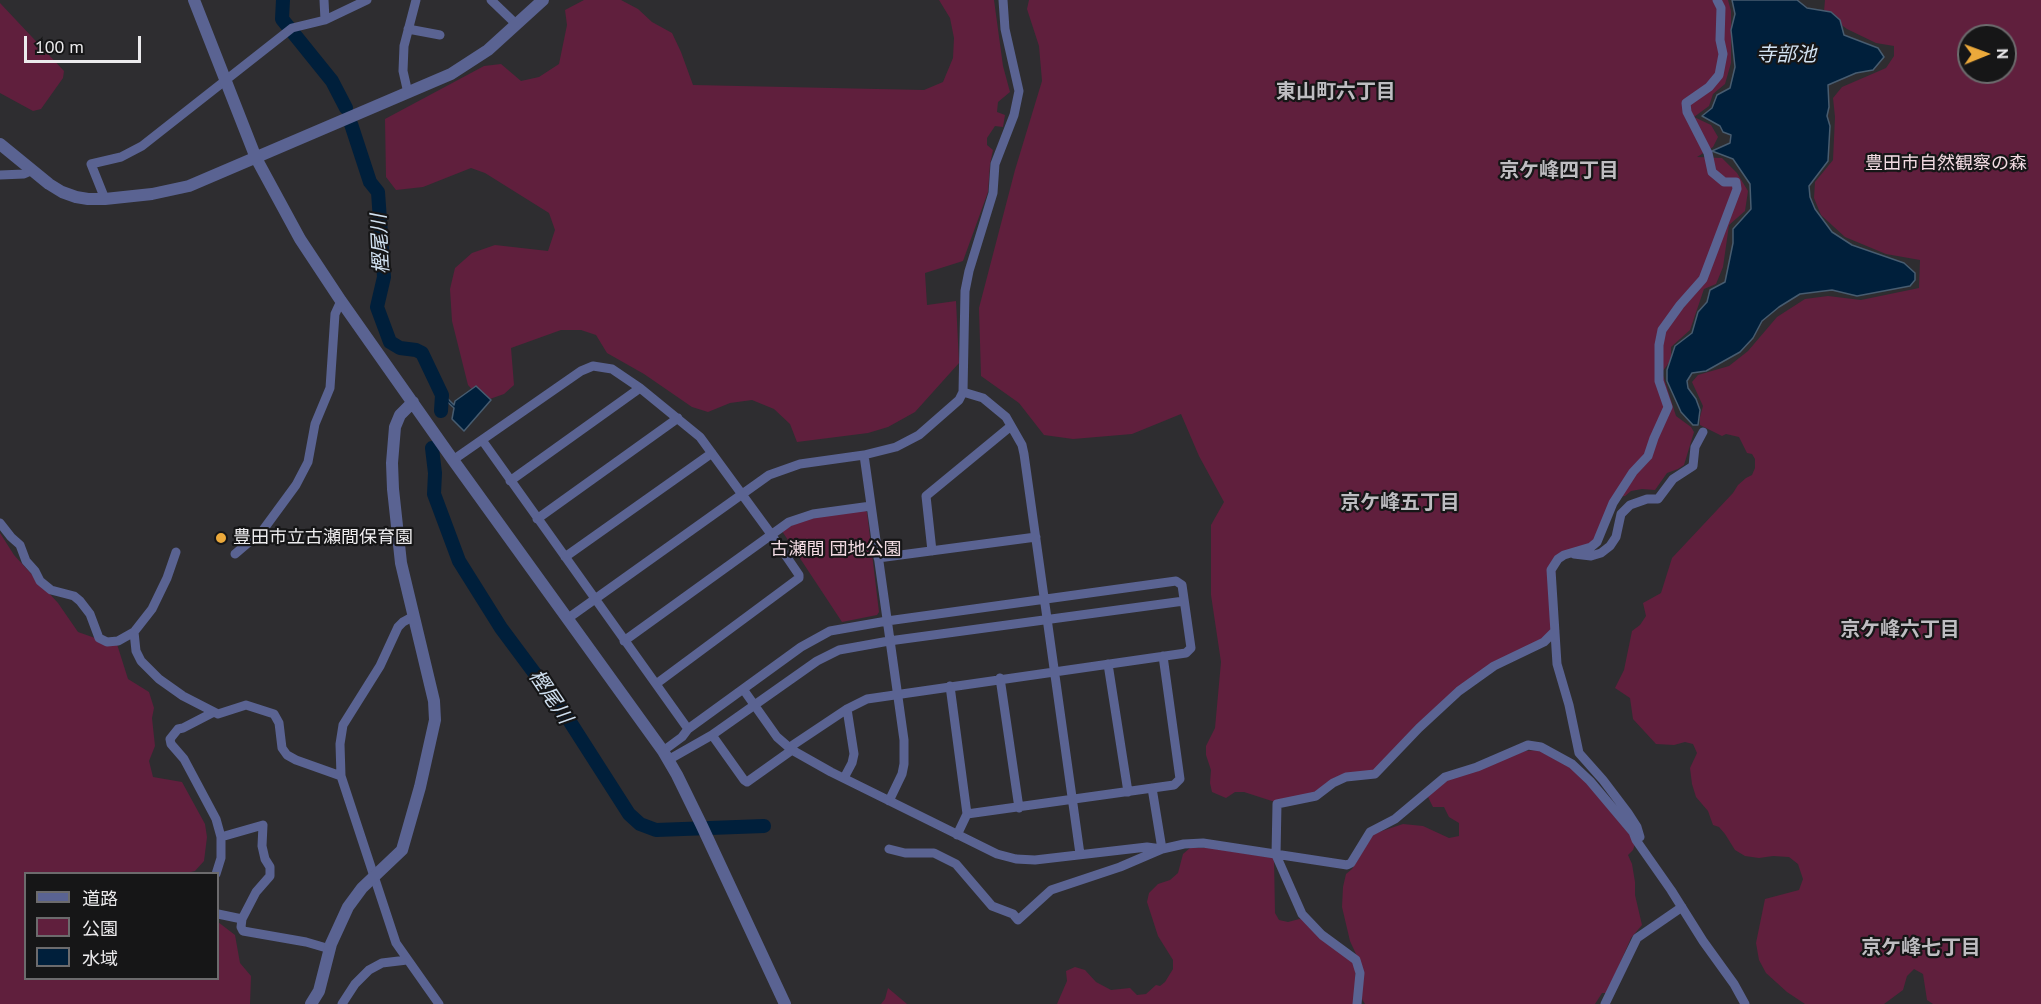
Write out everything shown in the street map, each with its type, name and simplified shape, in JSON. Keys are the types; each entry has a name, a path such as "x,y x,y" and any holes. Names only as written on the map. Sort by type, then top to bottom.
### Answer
{"street":[{"path":"194,0 256,158 300,239 340,301 665,756 684,789 785,1004"},
{"path":"324,0 325,20"},
{"path":"105,199 91,164 114,159 137,149 289,31 325,20 367,0"},
{"path":"408,93 403,71 404,45 416,0"},
{"path":"491,0 516,24"},
{"path":"0,144 62,192 88,199 152,194 189,186 450,74 475,59 543,0"},
{"path":"567,619 763,478 781,469 800,464 864,455 896,447 919,435 954,405 963,392 965,291 969,271 993,193 995,164 1014,115 1019,91 1005,29 1003,0"},
{"path":"1639,843 1640,835 1629,813 1604,780 1579,753 1569,705 1557,664 1551,570 1558,560 1598,542 1613,502 1633,472 1648,456 1668,407 1659,381 1659,345 1662,330 1703,279 1737,189 1736,182 1724,182 1712,172 1708,153 1687,112 1686,103 1709,87 1719,75 1723,54 1720,40 1720,8 1717,0"},
{"path":"408,29 440,34"},
{"path":"0,175 24,174 33,170"},
{"path":"236,554 262,530 296,484 308,462 315,424 330,388 335,314 340,301"},
{"path":"453,460 581,370 588,368 612,369 640,388 700,437 799,575 798,581 656,684"},
{"path":"510,481 640,388"},
{"path":"963,392 990,402 1006,417 1024,454 1080,854"},
{"path":"311,1004 324,978 330,949 340,921 348,907 362,888 402,850 435,720 434,701 399,549 392,463 397,421 413,402"},
{"path":"537,519 678,418"},
{"path":"932,551 925,498 1011,426"},
{"path":"1572,554 1591,556 1601,553 1610,546 1616,537 1621,514 1630,505 1647,499 1658,499 1673,479 1693,466 1695,447 1703,432"},
{"path":"482,440 688,729"},
{"path":"565,557 712,453"},
{"path":"864,455 904,740 904,764 900,782 889,801"},
{"path":"624,641 771,534 802,516 871,506"},
{"path":"0,523 20,545 26,561 45,586 59,594 74,596 90,614 99,638 107,642 134,632 160,596 176,552"},
{"path":"878,558 1036,537"},
{"path":"665,756 688,729 822,634 887,621 1176,581 1182,585 1190,650 1186,653 1000,678 867,699 847,709 793,745 792,750 747,782 712,735"},
{"path":"665,756 712,735 829,654 847,648 1184,601"},
{"path":"414,616 398,627 380,666 343,725 340,744 341,776 396,943 439,1004"},
{"path":"134,632 136,651 141,661 159,679 183,696 218,714 246,705 274,714 279,723 282,748 287,755 341,776"},
{"path":"1357,1004 1360,973 1356,960 1322,935 1302,914 1276,855 1277,804 1316,796 1333,783 1346,777 1375,774 1419,728 1460,691 1494,666 1544,642 1555,632"},
{"path":"968,814 1174,785 1180,779 1163,656"},
{"path":"1108,664 1128,792"},
{"path":"1000,678 1019,808"},
{"path":"950,686 968,814 957,836"},
{"path":"743,689 777,737 792,750 957,836 997,854 1016,859 1047,859 1147,847 1162,849"},
{"path":"844,778 854,754 847,709"},
{"path":"212,712 178,729 170,739 171,744 184,759 216,819 221,837 221,858 216,872"},
{"path":"889,849 905,853 934,853 956,864 992,906 1013,914 1018,920 1052,890 1120,867 1162,849 1197,842 1347,866 1352,863 1370,832 1395,819 1445,777 1477,767 1528,745 1541,747 1572,764 1590,781 1633,832 1745,1004"},
{"path":"1152,788 1162,849"},
{"path":"221,837 263,825 262,846 265,859 270,867 270,876 256,892 242,919 243,931 306,942 330,949"},
{"path":"1605,1004 1637,938 1682,907"},
{"path":"219,914 242,919"},
{"path":"342,1004 355,984 369,970 382,963 407,960"}],"green space":[{"path":"584,0 621,0 672,33 693,85 924,90 943,82 953,58 954,38 950,18 939,0 994,0 1003,66 1010,92 998,102 997,112 1005,115 1003,127 995,126 987,138 987,145 993,150 988,192 963,261 925,273 927,305 956,301 959,363 915,412 888,427 868,433 797,442 790,424 774,409 752,400 730,403 708,412 692,407 644,374 607,353 596,335 581,330 561,330 511,348 514,385 504,394 487,400 478,396 468,385 452,321 450,289 455,268 472,253 495,245 548,251 555,230 549,213 485,173 471,168 423,187 396,190 386,177 385,119 484,66 501,64 521,81 539,77 559,64 567,25 565,10"},
{"path":"1029,0 1728,0 1731,11 1731,63 1725,84 1713,94 1709,106 1694,117 1711,125 1718,137 1713,147 1697,157 1722,158 1737,173 1748,191 1745,211 1729,225 1723,267 1716,284 1704,289 1690,330 1671,347 1671,360 1662,372 1676,416 1694,432 1684,465 1667,473 1655,490 1642,489 1631,491 1625,496 1614,497 1596,541 1556,558 1553,629 1543,641 1502,658 1375,771 1345,774 1334,778 1313,793 1275,802 1244,792 1235,792 1226,798 1212,792 1211,770 1206,755 1206,746 1215,728 1221,662 1211,595 1211,525 1224,502 1199,456 1181,414 1132,434 1073,439 1044,435 1019,403 981,376 979,308 1015,170 1042,81 1039,46 1027,9"},
{"name":"豊田市自然観察の森","path":"1825,0 2041,0 2041,1004 1933,1004 1927,1000 1923,974 1914,969 1907,976 1903,990 1884,1004 1805,1004 1787,992 1766,973 1759,960 1756,943 1765,899 1799,890 1803,879 1798,864 1789,857 1759,858 1745,856 1735,850 1719,827 1713,825 1708,811 1696,797 1690,768 1697,753 1693,744 1685,742 1674,745 1656,744 1633,719 1630,698 1615,688 1624,670 1632,631 1646,616 1643,603 1661,593 1672,558 1738,485 1752,475 1755,468 1755,459 1752,454 1747,453 1739,437 1726,434 1722,436 1700,425 1703,406 1692,382 1698,375 1729,366 1748,351 1777,317 1805,299 1828,296 1861,300 1919,288 1920,260 1886,254 1845,237 1821,215 1814,198 1815,182 1833,160 1835,117 1833,98 1842,87 1886,68 1894,56 1894,46 1876,43 1847,29 1824,12"},
{"path":"0,3 64,71 63,78 41,109 33,111 0,93"},
{"name":"古瀬間 団地公園","path":"864,510 867,512 879,612 877,615 842,622 782,531 800,521 814,517"},
{"path":"0,533 14,555 58,603 78,632 95,638 116,641 128,679 149,692 154,708 152,718 155,746 149,761 153,777 182,782 205,824 207,837 204,861 195,871 191,872 24,872 24,980 219,980 219,923 235,935 240,963 251,976 250,1004 0,1004"},
{"path":"1538,750 1571,768 1588,783 1630,832 1635,844 1628,855 1632,864 1635,895 1642,925 1631,938 1607,993 1602,993 1595,1004 1365,1004 1360,996 1361,965 1350,941 1342,907 1346,874 1352,869 1373,834 1403,824 1423,826 1449,838 1459,836 1459,823 1449,817 1444,807 1433,807 1427,795 1446,779 1525,751"},
{"path":"1190,848 1210,848 1274,858 1275,913 1279,920 1288,922 1303,918 1356,964 1354,1004 1057,1004 1067,981 1066,971 1075,967 1085,970 1096,982 1111,990 1130,988 1137,995 1146,994 1156,985 1160,986 1165,982 1173,969 1173,960 1158,936 1147,902 1149,893 1158,884 1170,880 1178,873 1183,854"},
{"path":"888,988 907,1004 881,1004"}],"water":[{"name":"寺部池","path":"1732,0 1797,0 1807,8 1831,12 1840,20 1844,35 1878,48 1884,57 1873,70 1856,73 1828,85 1827,116 1830,126 1828,161 1809,186 1810,197 1815,209 1832,232 1852,245 1904,263 1915,273 1915,280 1910,286 1857,296 1832,290 1800,294 1779,307 1762,321 1753,338 1740,352 1706,371 1692,373 1687,381 1688,388 1700,410 1698,425 1693,425 1681,412 1667,381 1667,370 1675,346 1692,333 1698,312 1707,302 1710,290 1725,282 1733,243 1733,229 1751,209 1750,184 1733,159 1712,151 1730,143 1731,135 1723,132 1720,126 1702,116 1712,108 1717,95 1730,88 1735,67 1731,30 1735,14"},
{"path":"476,386 491,400 464,431 452,419 454,408 443,398 445,396 454,405 455,401"}],"waterway":[{"name":"樫尾川","path":"283,0 282,19 332,81 346,108"},
{"name":"樫尾川","path":"351,124 370,182 378,192 384,277 377,307 390,342 400,348 422,353 442,395 441,411"},
{"name":"樫尾川","path":"432,448 435,473 434,494 459,561 501,628 565,714 629,814 640,824 656,830 764,826"}],"place":[{"name":"豊田市立古瀬間保育園","path":"221,538"}],"district":[{"name":"東山町六丁目","path":"1336,92"},
{"name":"京ケ峰四丁目","path":"1559,171"},
{"name":"京ケ峰五丁目","path":"1400,503"},
{"name":"京ケ峰六丁目","path":"1900,630"},
{"name":"京ケ峰七丁目","path":"1921,948"}]}
